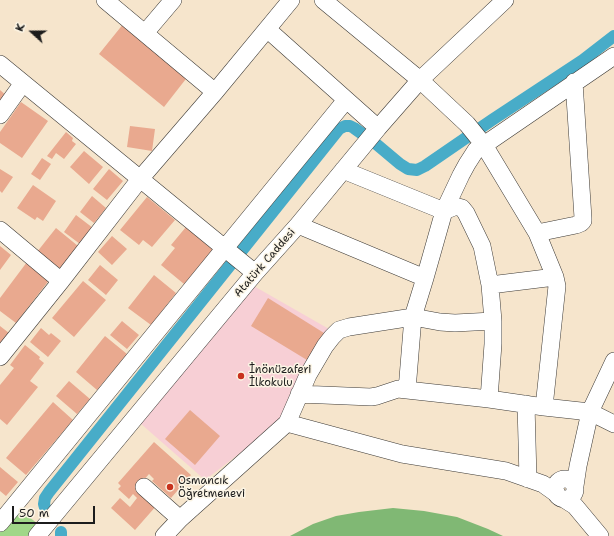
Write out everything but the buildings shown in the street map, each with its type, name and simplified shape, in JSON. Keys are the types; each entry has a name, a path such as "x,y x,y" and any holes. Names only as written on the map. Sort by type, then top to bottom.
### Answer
{"street":[{"path":"105,0 215,92"},
{"path":"145,33 173,0"},
{"path":"0,357 140,179 215,92 291,0"},
{"path":"323,0 420,80 467,124 484,145 537,232 555,277 557,291 544,407"},
{"name":"Atatürk Caddesi","path":"40,532 255,273 378,128 420,80 505,0"},
{"path":"267,29 378,128"},
{"path":"407,390 413,318 444,211 467,164 476,150 614,56"},
{"path":"0,64 255,273"},
{"path":"537,232 576,226 581,224 583,221 574,82"},
{"path":"0,115 24,83"},
{"path":"0,523 346,100"},
{"path":"343,170 444,211 458,207 462,208 466,213 482,246 490,285 493,344 489,399"},
{"path":"298,224 425,278"},
{"path":"0,230 61,281"},
{"path":"490,285 555,277"},
{"path":"164,536 180,519 287,423 308,375 332,337 339,330 349,327 413,318 455,323 493,321"},
{"path":"562,487 590,412 614,361"},
{"path":"299,394 374,397 398,389 590,412 614,424"},
{"path":"526,404 562,487 600,536"},
{"path":"287,423 402,454 497,469 562,487"},
{"path":"144,487 180,519"}],"shaded area":[{"name":"İnönüzaferi İlkokulu","path":"252,285 329,329 278,424 205,480 140,423"}],"green space":[{"path":"14,505 43,528 37,536 0,536 0,523"},
{"path":"393,508 424,511 457,517 503,536 290,536 313,524 336,516"}],"waterway":[{"path":"49,515 44,504 45,498 49,492 339,129 345,126 354,128 400,164 408,169 417,170 583,60 614,36"}],"place":[{"name":"İnönüzaferi İlkokulu","path":"241,376"},
{"name":"Osmancık Öğretmenevi","path":"170,487"}]}
